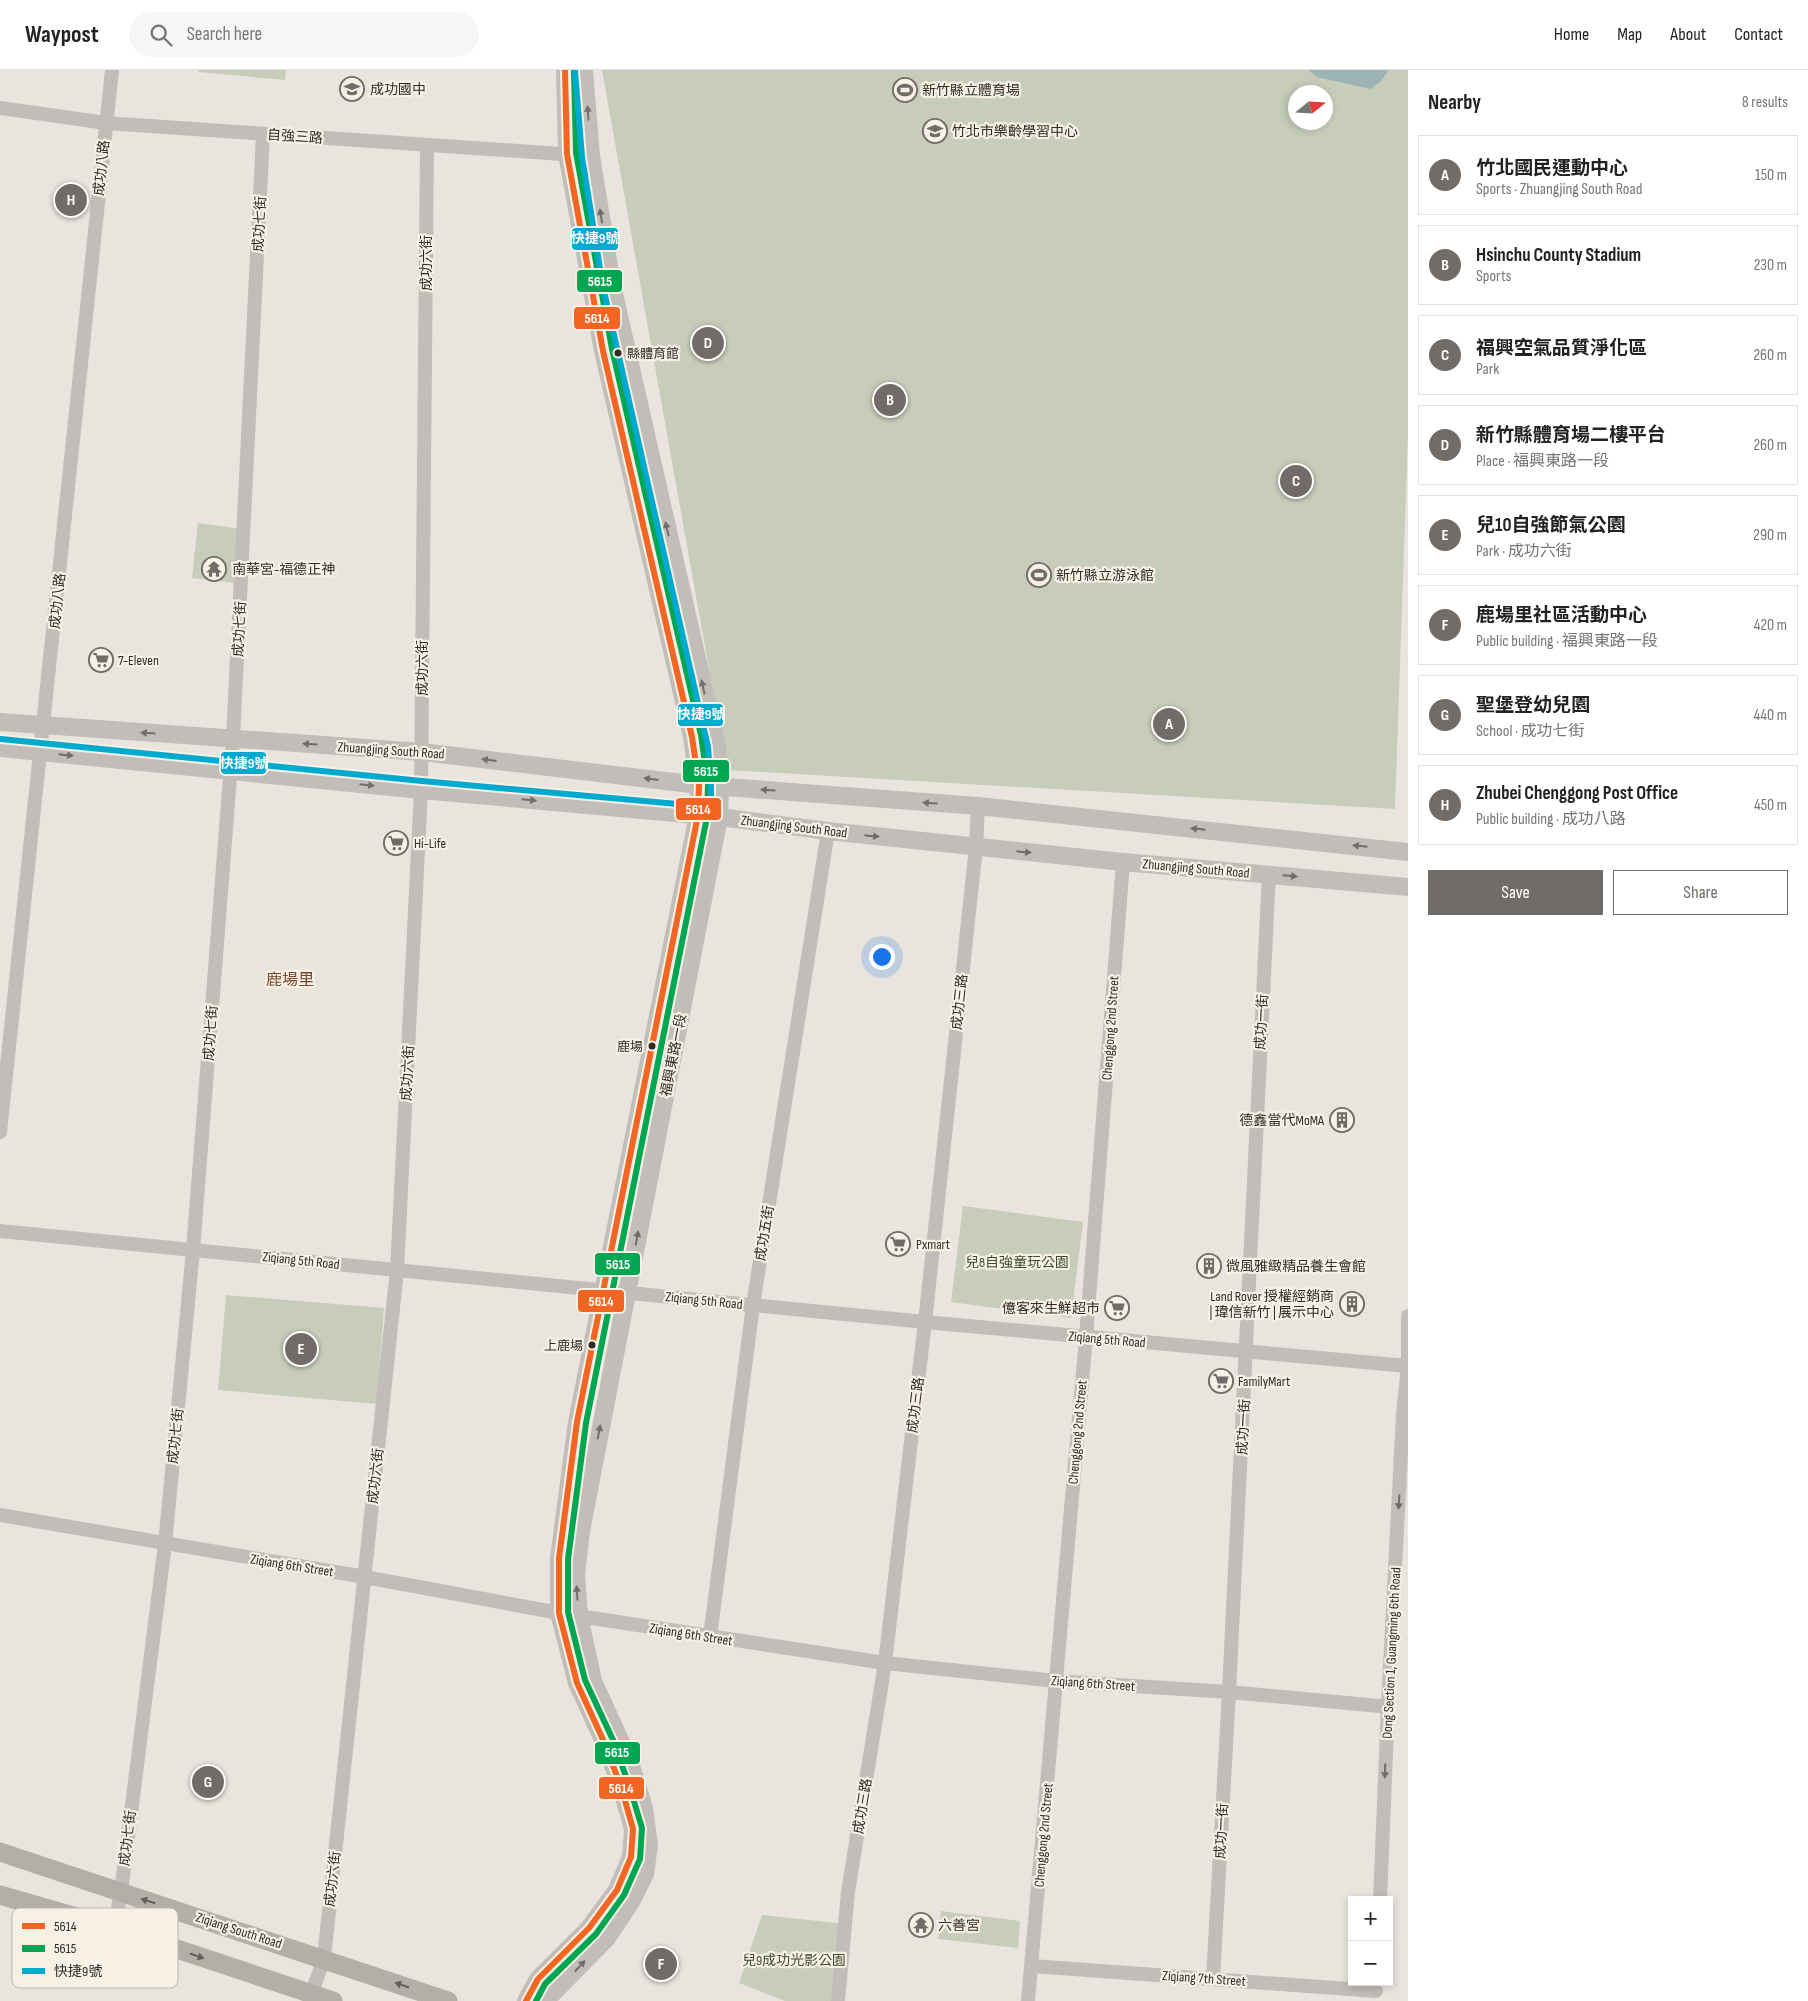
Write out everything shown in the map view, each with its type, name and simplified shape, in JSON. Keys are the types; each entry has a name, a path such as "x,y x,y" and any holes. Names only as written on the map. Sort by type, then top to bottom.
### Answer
{"main road":[{"name":"Ziqiang South Road","path":"0,1852 170,1908"},
{"path":"0,1896 43,1908"},
{"name":"Ziqiang South Road","path":"178,1911 448,2001"},
{"path":"178,1950 333,2001"}],"street":[{"name":"成功八路","path":"0,1132 112,70"},
{"name":"福興東路一段","path":"526,2001 538,1979 589,1928 617,1890 631,1857 633,1829 622,1790 605,1744 577,1683 559,1613 559,1558 576,1432 698,815 699,785 692,737 603,351 567,154 565,70"},
{"name":"福興東路一段","path":"545,2001 607,1938 631,1902 645,1874 649,1845 644,1808 630,1762 593,1681 579,1616 576,1575 581,1531 719,817 720,786 717,746 616,304 591,156 584,70"},
{"name":"自強三路","path":"0,108 106,123 591,156"},
{"name":"成功七街","path":"118,1908 165,1544 194,1250 234,739 263,134"},
{"name":"成功六街","path":"311,1995 324,1958 397,1270 422,790 427,145"},
{"name":"Zhuangjing South Road","path":"0,722 422,752 699,785 978,806 1408,852"},
{"name":"Zhuangjing South Road","path":"0,748 719,817 828,831 1123,862 1408,887"},
{"name":"成功三路","path":"838,2001 848,1892 885,1663 925,1322 976,847 978,806"},
{"name":"成功五街","path":"710,1637 753,1305 828,831"},
{"name":"Chenggong 2nd Street","path":"1028,2001 1086,1337 1123,862"},
{"name":"成功一街","path":"1213,1979 1229,1692 1268,874"},
{"name":"Ziqiang 5th Road","path":"0,1231 925,1322 1408,1366"},
{"name":"Dong Section 1, Guangming 6th Road","path":"1380,1896 1403,1414 1408,1366 1408,1316"},
{"name":"Ziqiang 6th Street","path":"0,1515 365,1577 559,1613 885,1663 1056,1681 1229,1692 1379,1706 1388,1705"},
{"name":"Ziqiang 7th Street","path":"1032,1966 1376,1991"}],"green space":[{"path":"199,70 286,70 285,80 198,72"},
{"path":"602,70 1408,70 1408,435 1395,809 727,770"},
{"path":"198,523 241,529 236,583 192,578"},
{"name":"兒8自強童玩公園","path":"963,1206 1083,1222 1071,1318 951,1302"},
{"path":"226,1295 384,1308 377,1404 218,1390"},
{"path":"941,1911 1020,1921 1018,1948 938,1939"},
{"name":"兒9成功光影公園","path":"762,1915 847,1924 840,2001 785,2001 739,1983"}],"water":[{"path":"1308,70 1389,70 1381,81 1371,89 1317,77"}],"transit line":[{"name":"5614","path":"526,2001 538,1979 589,1928 617,1890 631,1857 633,1829 622,1790 605,1744 577,1683 559,1613 559,1558 577,1422 698,815 699,785 692,737 603,351 567,154 565,70"},
{"name":"5615","path":"536,2001 545,1984 596,1934 624,1895 640,1859 642,1828 613,1740 585,1680 568,1612 568,1559 586,1423 707,817 708,785 701,735 612,349 576,153 574,70"},
{"name":"快捷9號","path":"1,739 422,781 711,807 708,747 603,287 582,157 575,71"}],"place":[{"name":"成功國中","path":"352,89"},
{"name":"新竹縣立體育場","path":"905,90"},
{"name":"竹北市樂齡學習中心","path":"935,131"},
{"name":"Zhubei Chenggong Post Office","path":"71,200"},
{"name":"新竹縣體育場二樓平台","path":"708,343"},
{"name":"縣體育館","path":"618,353"},
{"name":"Hsinchu County Stadium","path":"890,400"},
{"name":"福興空氣品質淨化區","path":"1296,481"},
{"name":"南華宮-福德正神","path":"214,569"},
{"name":"新竹縣立游泳館","path":"1039,575"},
{"name":"7-Eleven","path":"101,660"},
{"name":"竹北國民運動中心","path":"1169,724"},
{"name":"Hi-Life","path":"396,843"},
{"name":"鹿場","path":"652,1046"},
{"name":"德鑫當代MoMA","path":"1342,1120"},
{"name":"Pxmart","path":"898,1244"},
{"name":"微風雅緻精品養生會館","path":"1209,1266"},
{"name":"Land Rover 授權經銷商 | 瑋信新竹 | 展示中心","path":"1352,1304"},
{"name":"億客來生鮮超市","path":"1117,1308"},
{"name":"上鹿場","path":"592,1345"},
{"name":"兒10自強節氣公園","path":"301,1349"},
{"name":"FamilyMart","path":"1221,1381"},
{"name":"聖堡登幼兒園","path":"208,1782"},
{"name":"六善宮","path":"921,1925"},
{"name":"鹿場里社區活動中心","path":"661,1964"}],"district":[{"name":"鹿場里","path":"290,979"}]}
